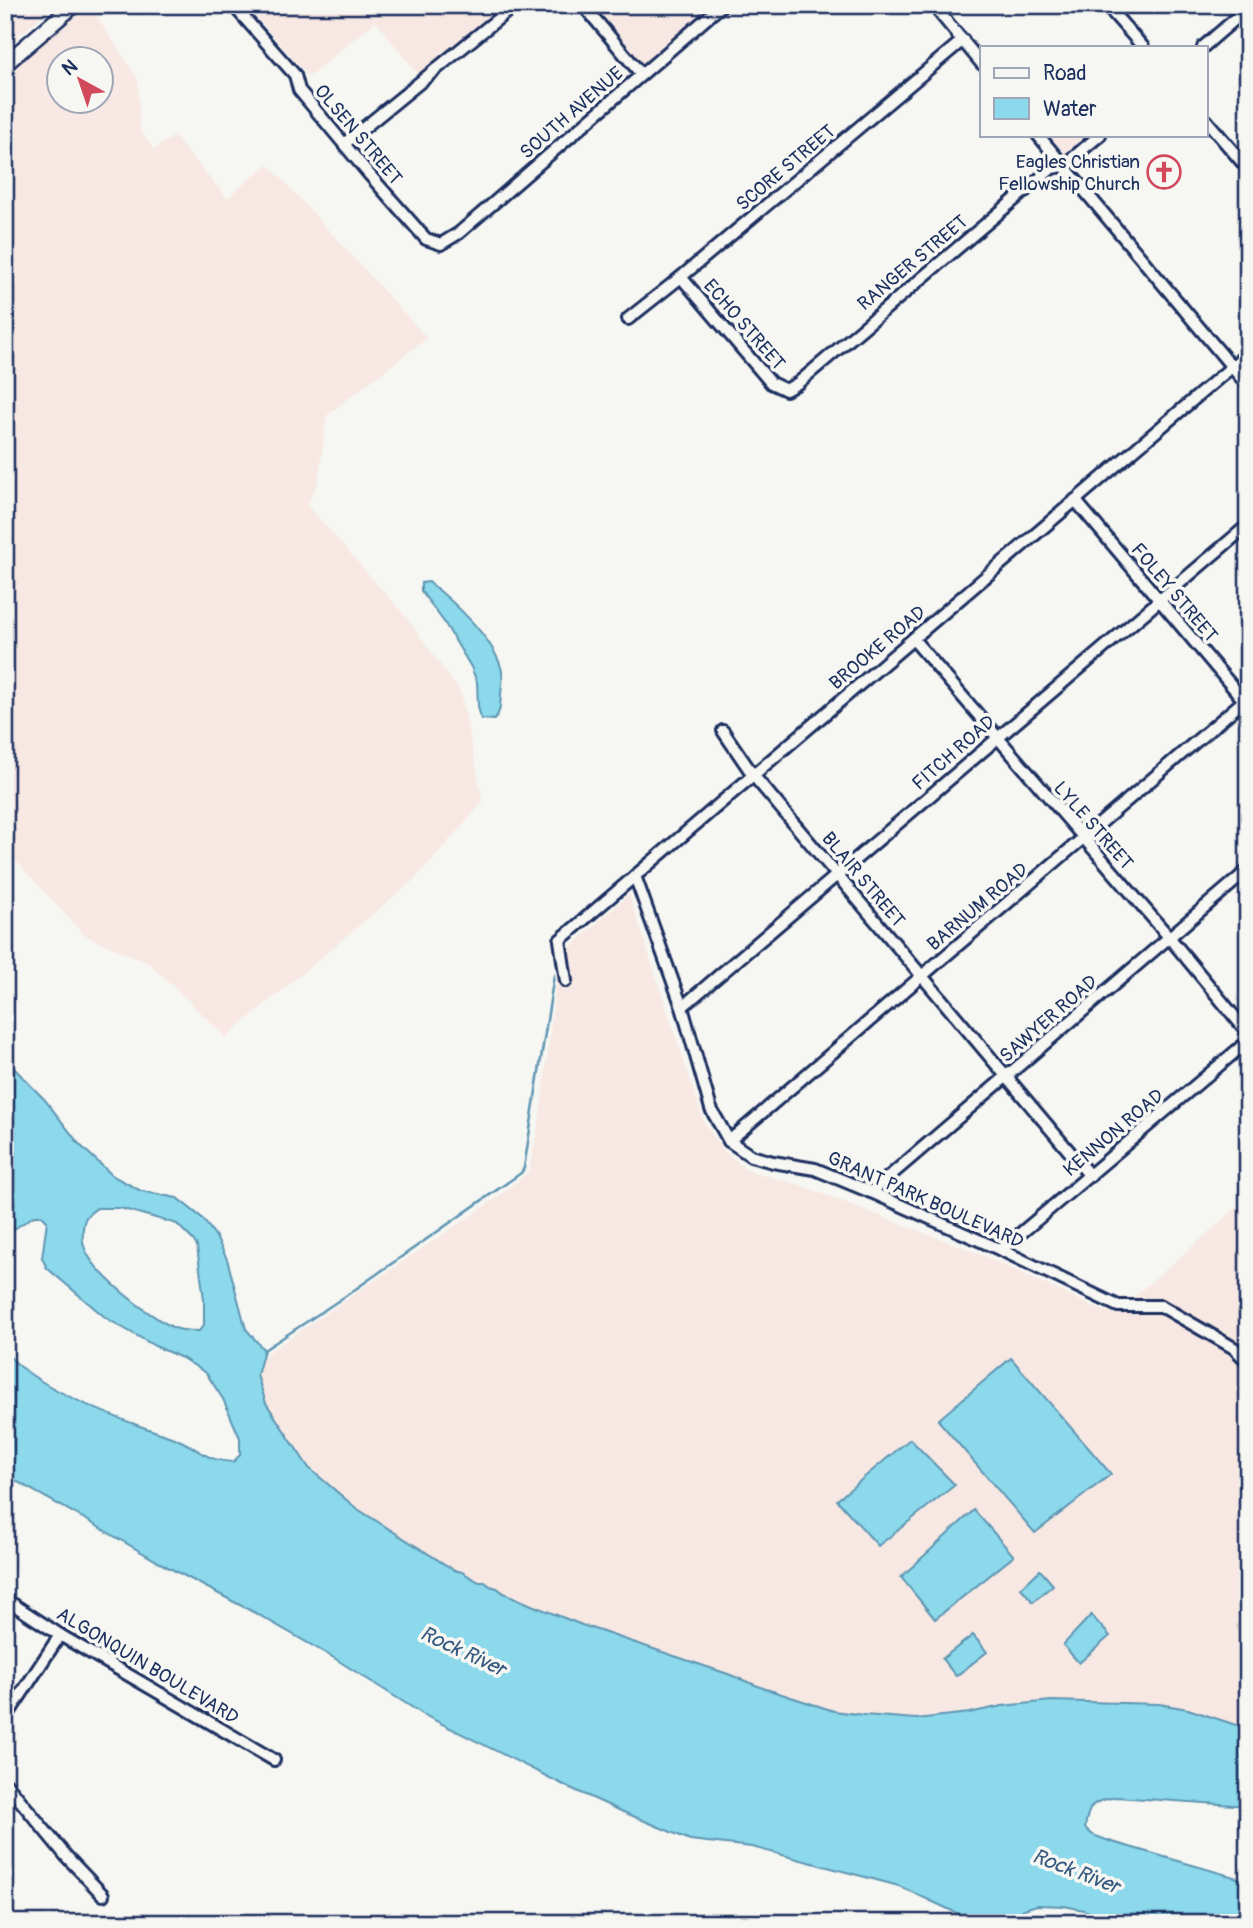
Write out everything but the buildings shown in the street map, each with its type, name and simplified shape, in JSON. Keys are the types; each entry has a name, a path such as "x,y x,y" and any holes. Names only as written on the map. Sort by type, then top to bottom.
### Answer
{"main road":[{"path":"5,64 74,5"}],"street":[{"name":"OLSEN STREET","path":"233,5 295,75 299,90 426,239 441,244"},
{"path":"344,144 515,5"},
{"path":"583,5 641,74"},
{"name":"SOUTH AVENUE","path":"441,244 459,233 722,5"},
{"path":"933,5 980,61"},
{"path":"1106,5 1142,46"},
{"path":"1204,46 1248,8"},
{"name":"SCORE STREET","path":"628,319 963,40"},
{"path":"1208,122 1248,169"},
{"path":"1039,136 1248,386"},
{"name":"RANGER STREET","path":"786,390 798,383 1052,168 1063,166 1099,136"},
{"name":"ECHO STREET","path":"681,277 771,383 786,390"},
{"name":"BROOKE ROAD","path":"566,981 560,940 1248,353"},
{"name":"FOLEY STREET","path":"1075,500 1246,701"},
{"name":"FITCH ROAD","path":"682,1007 1248,525"},
{"name":"LYLE STREET","path":"914,639 1248,1033"},
{"name":"BARNUM ROAD","path":"729,1141 1246,701"},
{"name":"BLAIR STREET","path":"723,731 753,775 1090,1175"},
{"name":"SAWYER ROAD","path":"871,1192 1248,870"},
{"path":"635,876 682,1007 711,1109 729,1141"},
{"name":"KENNON ROAD","path":"1001,1250 1248,1041"},
{"name":"GRANT PARK BOULEVARD","path":"729,1141 751,1156 815,1169 871,1192 1118,1306 1161,1306 1234,1348 1248,1362"},
{"name":"ALGONQUIN BOULEVARD","path":"5,1599 274,1760"},
{"path":"5,1720 60,1634"},
{"path":"5,1782 66,1856 103,1895"}],"shaded area":[{"path":"5,5 54,5 5,47"},
{"path":"89,5 138,79 140,130 154,150 174,136 227,198 268,164 427,338 327,415 318,482 307,505 406,617 461,693 483,802 416,878 226,1037 150,964 84,935 5,849 5,75"},
{"path":"246,5 507,5 420,76 375,21 309,77"},
{"path":"591,5 715,5 640,68"},
{"path":"1050,136 1091,136 1073,151 1065,153"},
{"path":"629,894 704,1122 724,1151 747,1170 800,1185 982,1255 1114,1314 1248,1198 1248,1729 1189,1709 1159,1704 1051,1701 916,1719 834,1711 582,1625 504,1593 485,1582 479,1582 454,1570 356,1508 309,1468 266,1403 257,1375 263,1356 491,1202 529,1172 540,1117 559,958"}],"water":[{"path":"429,582 471,620 496,655 502,670 502,680 500,708 494,720 481,719 477,682 471,667 444,622 421,591 421,583"},
{"name":"Rock River","path":"5,1059 45,1100 80,1145 113,1176 141,1191 177,1198 201,1217 215,1235 227,1259 246,1329 264,1350 257,1375 266,1403 309,1468 356,1508 454,1570 534,1606 834,1711 916,1719 1051,1701 1159,1704 1188,1709 1248,1729 1248,1806 1116,1797 1093,1805 1085,1828 1093,1835 1109,1841 1248,1881 1248,1923 1114,1923 1084,1910 1037,1905 1018,1913 1017,1923 978,1923 899,1886 752,1847 690,1840 568,1787 424,1715 334,1658 5,1475 5,1351 31,1375 66,1395 178,1440 211,1458 233,1462 240,1455 240,1438 223,1399 206,1373 106,1318 47,1268 42,1258 47,1221 42,1216 34,1216 5,1235","holes":["97,1208 120,1208 177,1224 197,1246 204,1299 204,1325 199,1331 175,1328 149,1313 109,1280 89,1257 83,1240 83,1225 87,1217"]},
{"path":"1011,1358 1111,1474 1035,1533 938,1420"},
{"path":"910,1439 955,1485 878,1546 837,1500"},
{"path":"974,1510 1014,1556 935,1619 901,1577"},
{"path":"1040,1570 1053,1585 1033,1602 1021,1588"},
{"path":"1091,1615 1110,1636 1079,1663 1063,1645"},
{"path":"973,1635 987,1652 956,1676 942,1659"}],"waterway":[{"path":"264,1350 521,1173 524,1168 554,975"}],"place":[{"name":"Eagles Christian Fellowship Church","path":"1164,172"}]}
